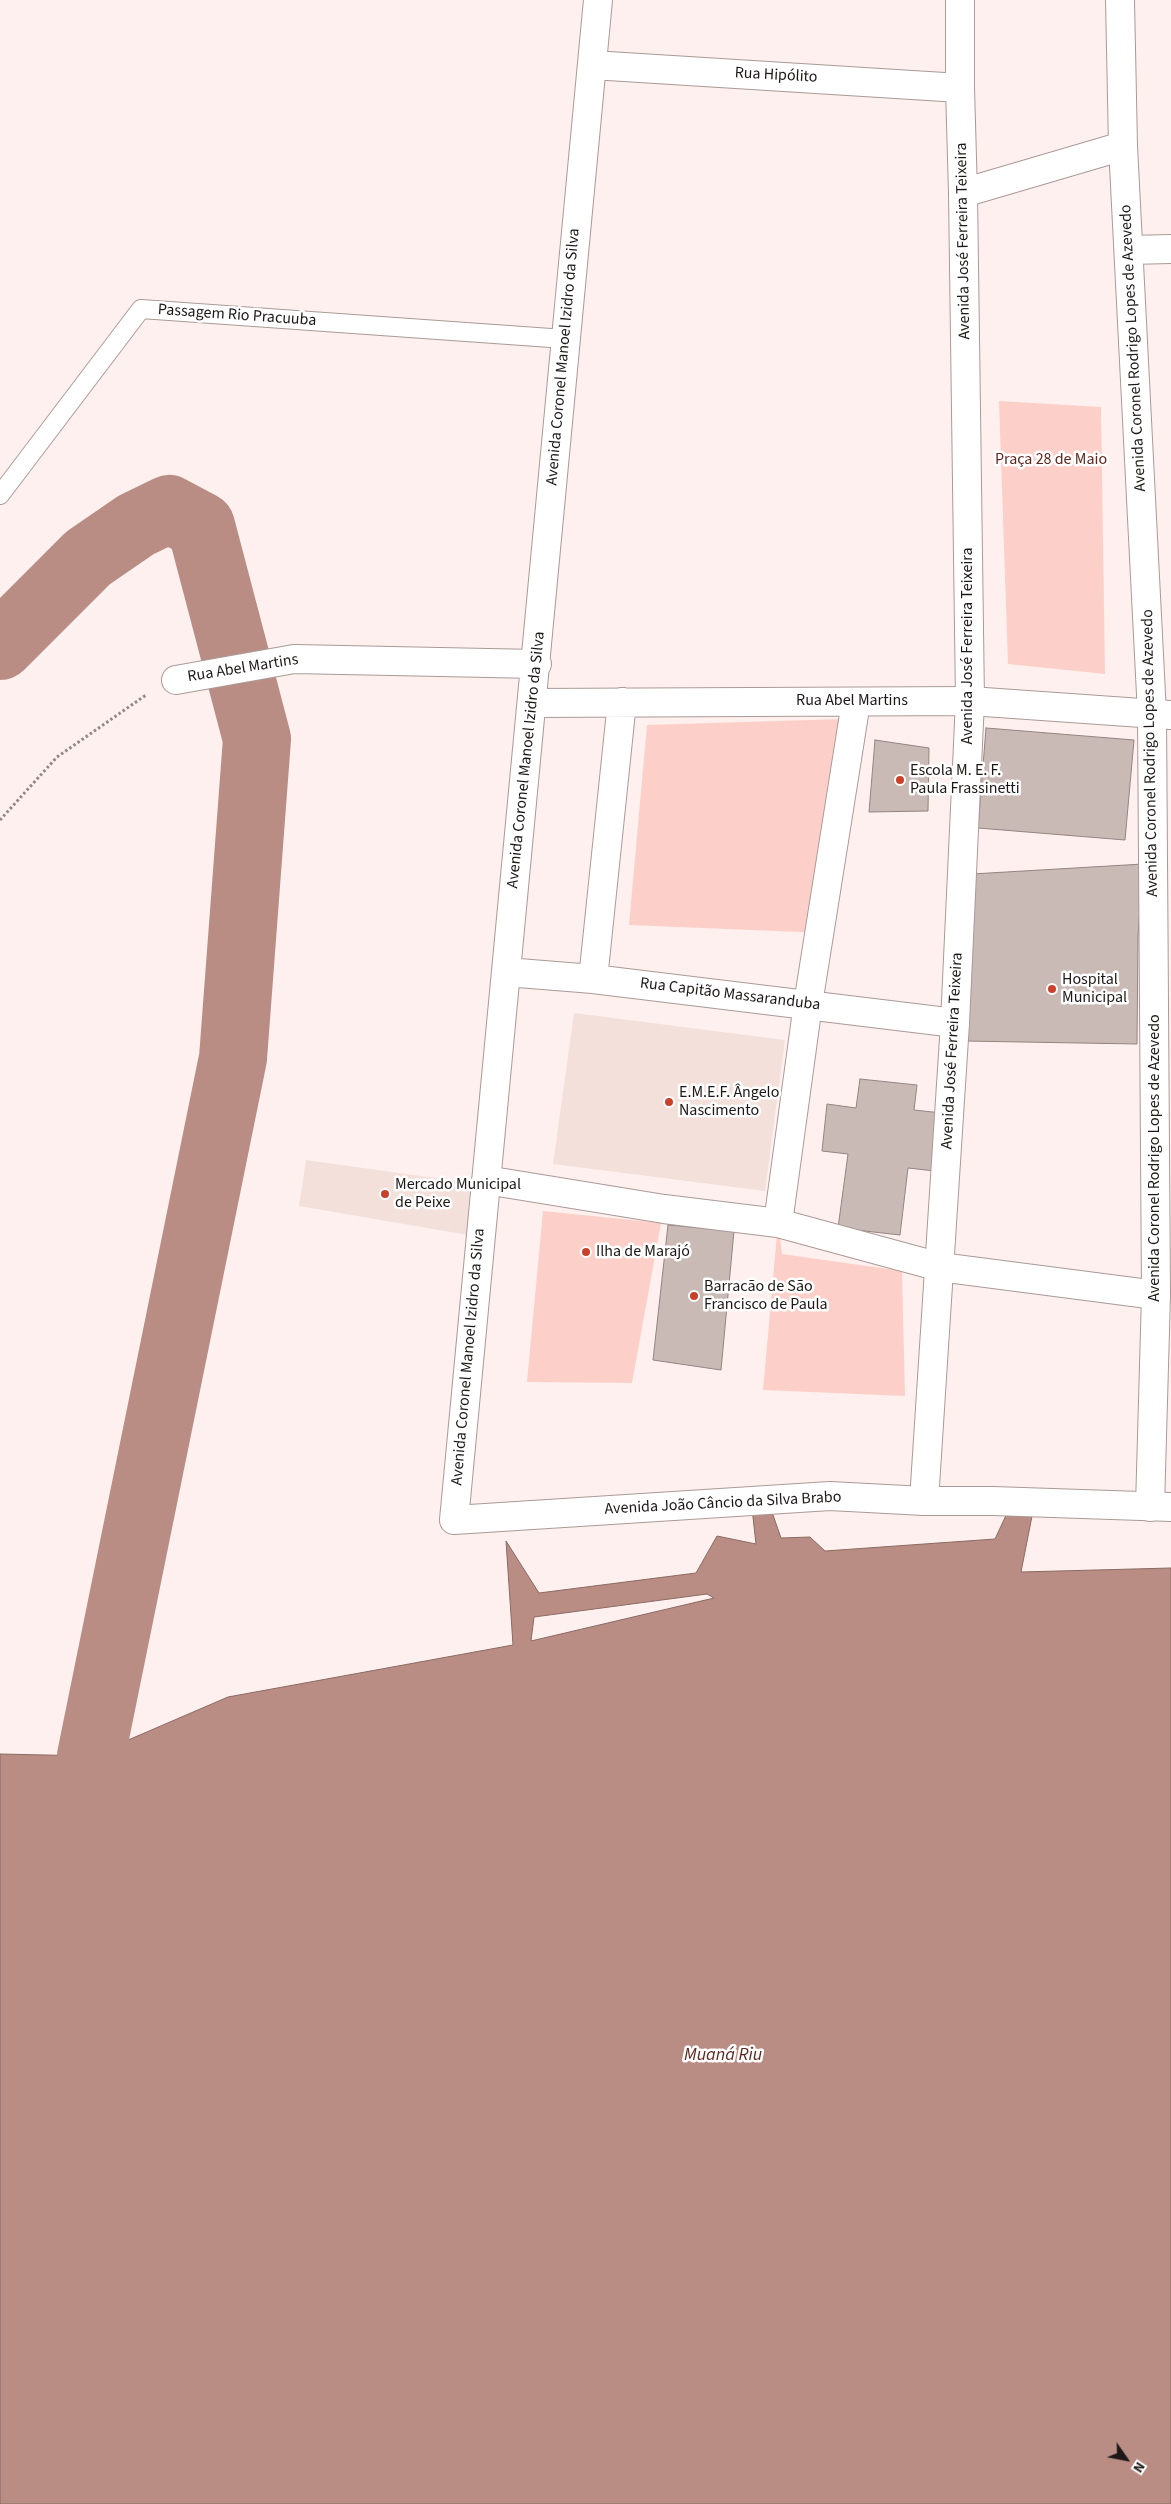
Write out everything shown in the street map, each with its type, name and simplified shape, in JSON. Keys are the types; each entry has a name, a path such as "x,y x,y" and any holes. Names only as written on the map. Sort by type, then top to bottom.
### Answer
{"street":[{"name":"Avenida Coronel Manoel Izidro da Silva","path":"598,0 565,339 537,664 454,1520 924,1502"},
{"name":"Avenida José Ferreira Teixeira","path":"924,1502 955,1023 970,701 960,0"},
{"name":"Avenida Coronel Rodrigo Lopes de Azevedo","path":"1120,0 1123,146 1128,250 1162,714 1163,1033 1156,1295 1160,1507"},
{"name":"Rua Hipólito","path":"592,65 960,88"},
{"path":"964,193 1123,146"},
{"path":"1128,250 1171,249"},
{"name":"Rua Abel Martins","path":"176,680 294,659 537,664"},
{"name":"Rua Abel Martins","path":"533,703 970,701 1162,714"},
{"path":"593,979 622,702"},
{"path":"778,1223 808,1004 856,702"},
{"name":"Rua Capitão Massaranduba","path":"506,972 593,979 955,1023"},
{"path":"486,1180 664,1208 778,1223 940,1267 1156,1295"},
{"path":"924,1502 993,1501 1160,1507"}],"lane":[{"name":"Passagem Rio Pracuuba","path":"0,495 142,309 565,339"}],"path":[{"name":"Rua Abel Martins","path":"0,820 57,756 153,690 176,680"}],"shaded area":[{"name":"E.M.E.F. Ângelo Nascimento","path":"574,1013 785,1040 765,1191 553,1164"},
{"name":"Mercado Municipal de Peixe","path":"306,1160 470,1183 468,1235 299,1206"}],"green space":[{"name":"Praça 28 de Maio","path":"999,401 1101,407 1105,674 1008,664"},
{"path":"842,719 824,933 629,925 647,725"},
{"path":"543,1211 661,1223 632,1383 527,1382"},
{"path":"778,1223 782,1254 902,1271 905,1396 763,1390"}],"water":[{"name":"Muaná Riu","path":"752,1508 773,1515 781,1538 810,1537 825,1551 995,1539 1009,1509 1033,1511 1021,1572 1171,1568 1171,2504 0,2504 0,1754 91,1756 228,1697 513,1645 506,1541 539,1593 696,1573 717,1536 756,1544","holes":["707,1594 714,1598 531,1641 534,1617"]}],"building":[{"path":"986,728 1134,740 1125,840 978,828"},
{"name":"Escola M. E. F. Paula Frassinetti","path":"875,740 929,748 928,811 869,812"},
{"name":"Hospital Municipal","path":"1143,864 1138,937 1137,1044 964,1041 972,874"},
{"path":"860,1079 917,1085 914,1110 942,1113 935,1171 908,1168 900,1235 838,1228 848,1154 822,1151 827,1104 856,1108"},
{"name":"Barracão de São Francisco de Paula","path":"668,1225 734,1231 721,1370 653,1360"}],"waterway":[{"path":"0,646 88,558 136,525 169,509 201,526 257,739 233,1058 91,1756"}],"place":[{"name":"Escola M. E. F. Paula Frassinetti","path":"900,780"},
{"name":"Hospital Municipal","path":"1052,989"},
{"name":"E.M.E.F. Ângelo Nascimento","path":"669,1102"},
{"name":"Mercado Municipal de Peixe","path":"385,1194"},
{"name":"Ilha de Marajó","path":"586,1252"},
{"name":"Barracão de São Francisco de Paula","path":"694,1296"}]}
